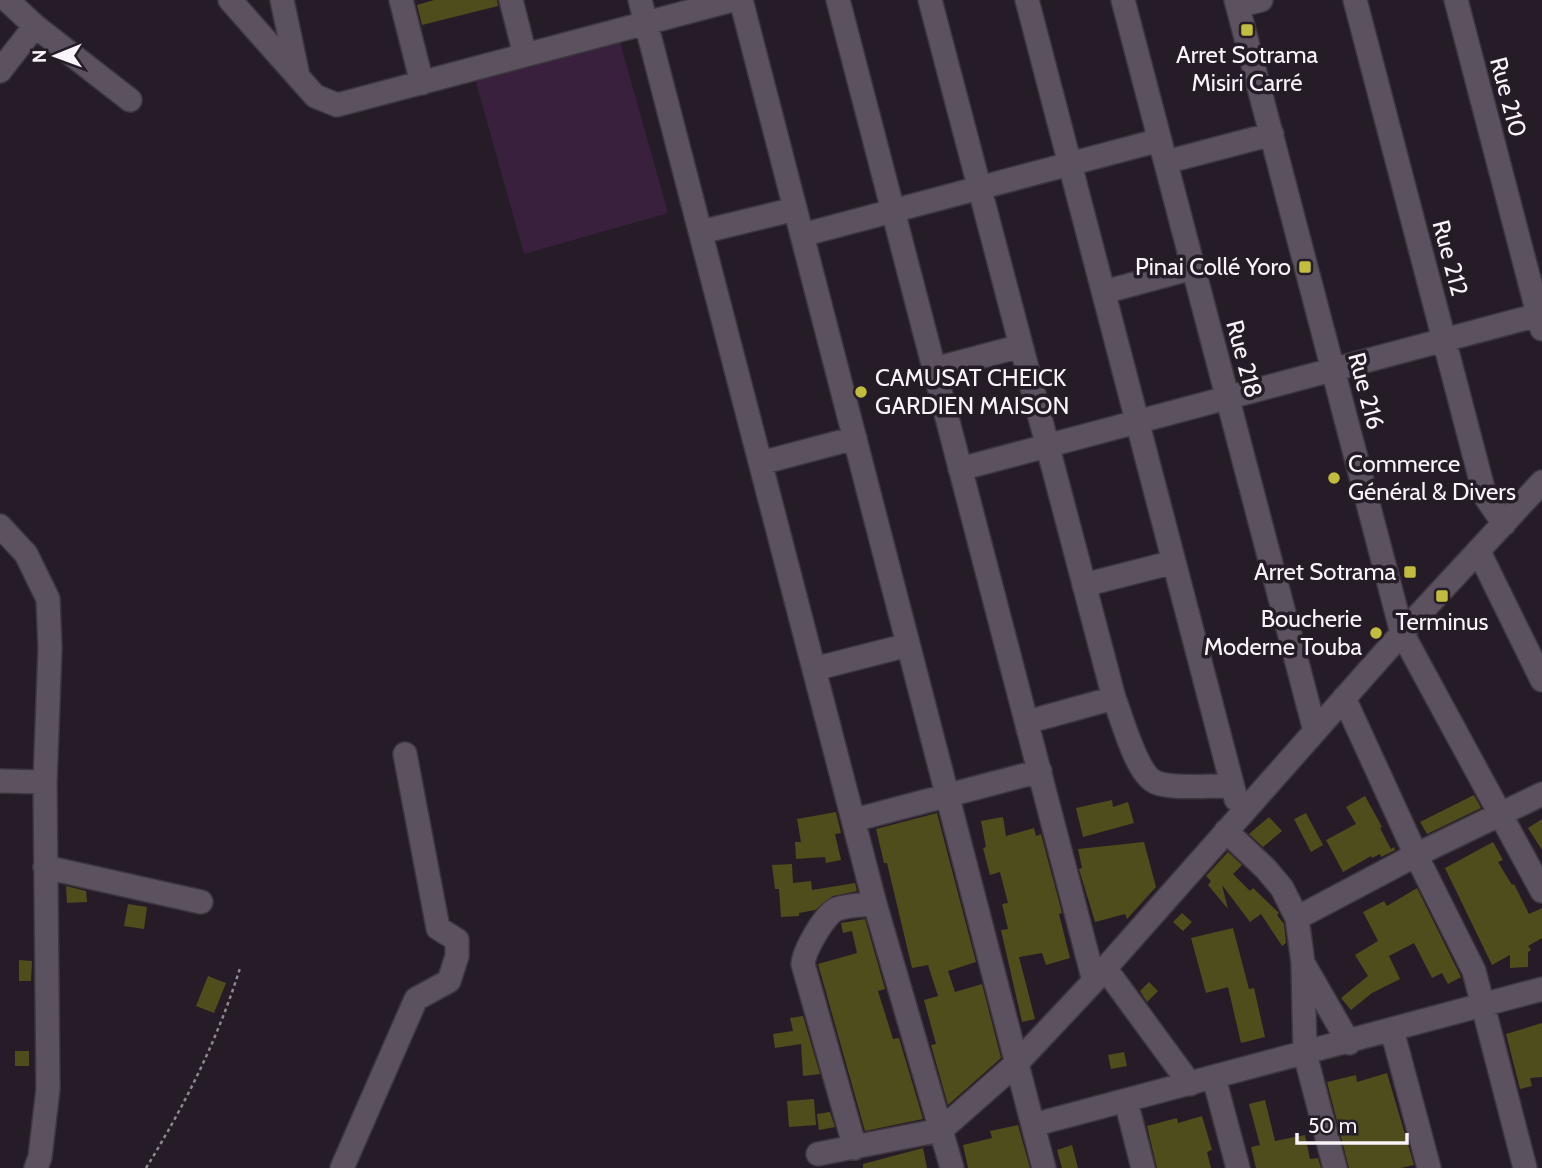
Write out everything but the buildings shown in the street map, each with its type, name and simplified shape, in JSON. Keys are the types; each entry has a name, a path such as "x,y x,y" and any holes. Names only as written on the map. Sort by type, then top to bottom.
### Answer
{"street":[{"path":"7,0 35,26 130,100"},
{"path":"230,0 315,96 337,105 733,0"},
{"path":"282,0 299,77"},
{"path":"401,0 422,83"},
{"path":"511,0 525,55"},
{"path":"640,0 875,904 952,1168"},
{"path":"741,0 1044,1168"},
{"path":"838,0 1040,771 1099,975 1190,1084"},
{"path":"930,0 1114,698 1142,771 1152,781 1164,785 1232,786"},
{"path":"1027,0 1232,786 1233,824 1282,888 1297,918 1303,963 1305,1054 1335,1168"},
{"name":"Rue 218","path":"1123,0 1315,731"},
{"path":"1237,3 1261,0"},
{"name":"Rue 212","path":"1355,0 1485,496 1504,524"},
{"name":"Rue 210","path":"1456,0 1540,322"},
{"name":"Rue 216","path":"1237,3 1402,633 1542,891"},
{"path":"0,71 35,26"},
{"path":"1166,162 1272,134"},
{"path":"802,234 1160,139"},
{"path":"701,232 795,209"},
{"path":"1104,292 1193,268"},
{"path":"960,469 1444,340 1540,322"},
{"path":"934,369 1021,346"},
{"path":"761,463 855,438"},
{"path":"818,1154 941,1130 1017,1063 1099,975 1402,633 1542,482"},
{"path":"0,526 26,554 48,599 50,648 45,782 48,1089 40,1157 36,1168"},
{"path":"1479,552 1542,680"},
{"path":"1084,585 1174,562"},
{"path":"814,670 908,645"},
{"path":"1027,722 1114,698"},
{"path":"1344,698 1416,855 1470,962 1484,1005 1525,1168"},
{"path":"342,1168 416,999 449,981 457,956 457,940 438,928 405,754"},
{"path":"854,820 1040,771"},
{"path":"0,781 45,782"},
{"path":"1297,918 1416,855 1542,794"},
{"path":"45,867 201,902"},
{"path":"855,1148 803,964 804,955 834,909 875,904"},
{"path":"1303,963 1349,1042"},
{"path":"1033,1125 1542,989"},
{"path":"1392,1030 1429,1168"},
{"path":"1214,1078 1238,1168"},
{"path":"1126,1101 1143,1168"}],"path":[{"path":"146,1168 169,1131 225,1018 240,968"}],"shaded area":[{"path":"618,35 668,213 524,254 474,75"}],"place":[{"name":"Arret Sotrama Misiri Carré","path":"1247,30"},
{"name":"Pinai Collé Yoro","path":"1305,267"},
{"name":"CAMUSAT CHEICK GARDIEN MAISON","path":"861,392"},
{"name":"Commerce Général & Divers","path":"1334,478"},
{"name":"Arret Sotrama","path":"1410,572"},
{"name":"Terminus","path":"1442,596"},
{"name":"Boucherie Moderne Touba","path":"1376,633"}]}
